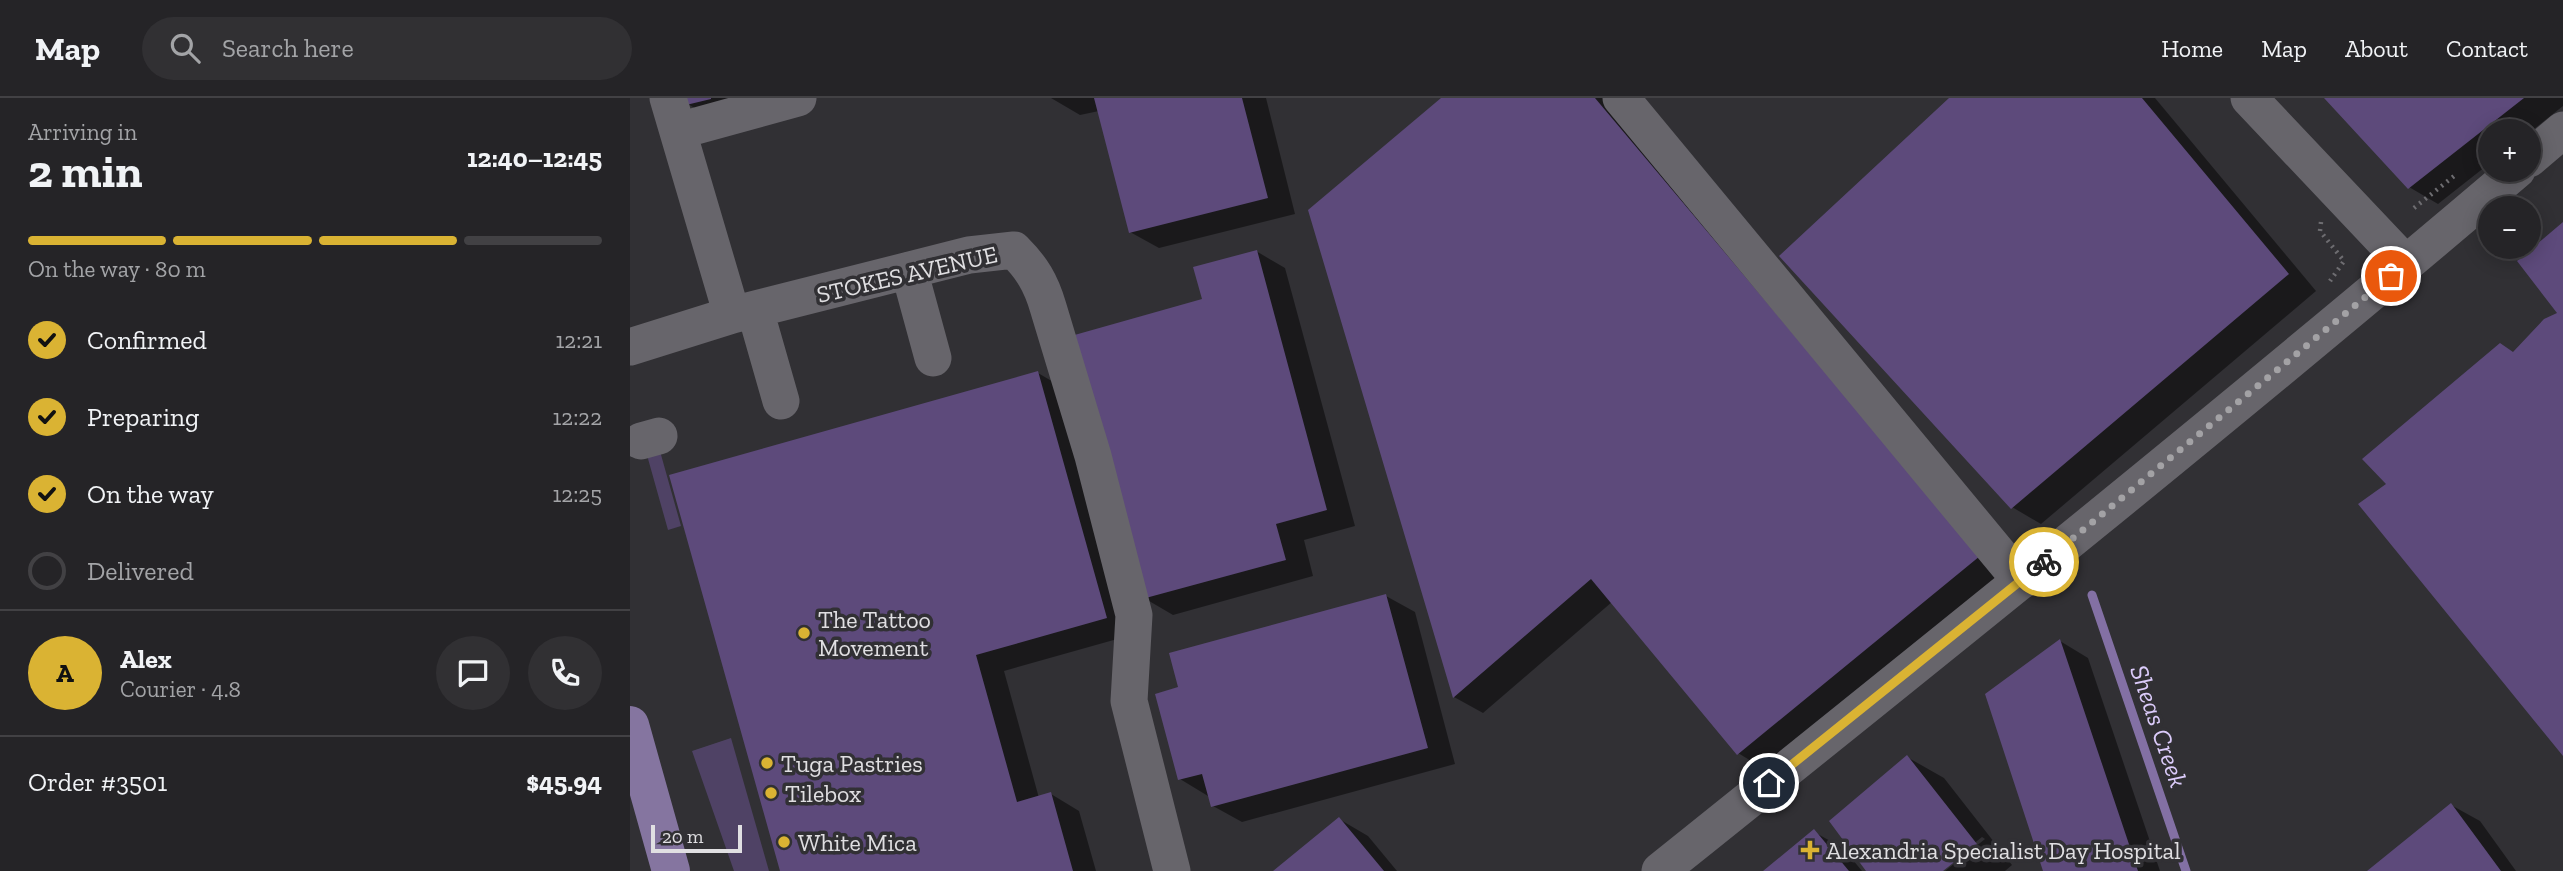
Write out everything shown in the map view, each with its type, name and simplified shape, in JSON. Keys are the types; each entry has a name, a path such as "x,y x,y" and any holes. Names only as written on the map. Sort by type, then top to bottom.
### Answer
{"main road":[{"path":"630,725 671,871"}],"street":[{"path":"781,401 743,313 673,115 798,98"},
{"path":"1621,98 2021,581"},
{"path":"2249,98 2406,264"},
{"path":"2541,149 2563,130"},
{"path":"1660,871 2021,581 2502,182"},
{"name":"STOKES AVENUE","path":"630,347 743,313 909,270 969,255 1014,250 1032,268 1045,295 1093,456 1134,615 1129,701 1172,871"},
{"path":"909,270 933,358"}],"path":[{"path":"2319,231 2344,261 2323,288"}],"shaded area":[{"path":"658,444 681,526 668,530 645,448"},
{"path":"731,738 769,871 734,871 692,751"}],"building":[{"path":"684,98 711,98 711,99 686,105"},
{"path":"1094,98 1242,98 1268,198 1129,233"},
{"path":"1441,98 1595,98 1980,556 1737,755 1591,579 1453,698 1308,210"},
{"path":"1949,98 2142,98 2289,274 2011,509 1779,256"},
{"path":"2324,98 2524,98 2497,119 2478,119 2478,134 2408,189"},
{"path":"2563,222 2563,756 2358,504 2386,484 2362,459 2500,343 2513,352 2544,319 2557,313 2517,261 2541,259 2541,241"},
{"path":"1257,250 1327,510 1276,524 1286,560 1142,599 1071,336 1202,299 1193,267"},
{"path":"1038,371 1107,618 976,655 1017,802 1051,792 1073,871 780,871 669,475"},
{"path":"1386,594 1428,748 1211,807 1202,774 1178,780 1155,694 1178,687 1169,653"},
{"path":"2060,639 2138,871 2043,871 1985,694"},
{"path":"1907,755 1977,844 1943,871 1866,871 1829,821"},
{"path":"2451,803 2501,871 2367,871"},
{"path":"1339,817 1384,871 1273,871"},
{"name":"Alexandria Specialist Day Hospital","path":"1814,829 1849,871 1763,871"}],"waterway":[{"name":"Sheas Creek","path":"2092,595 2186,871"}],"way so far":[{"path":"2044,562 2391,276"}],"place":[{"name":"The Tattoo Movement","path":"804,633"},
{"name":"Tuga Pastries","path":"767,763"},
{"name":"Tilebox","path":"771,793"},
{"name":"White Mica","path":"784,842"},
{"name":"Alexandria Specialist Day Hospital","path":"1810,850"}],"route":[{"path":"1769,783 2044,562"}]}
